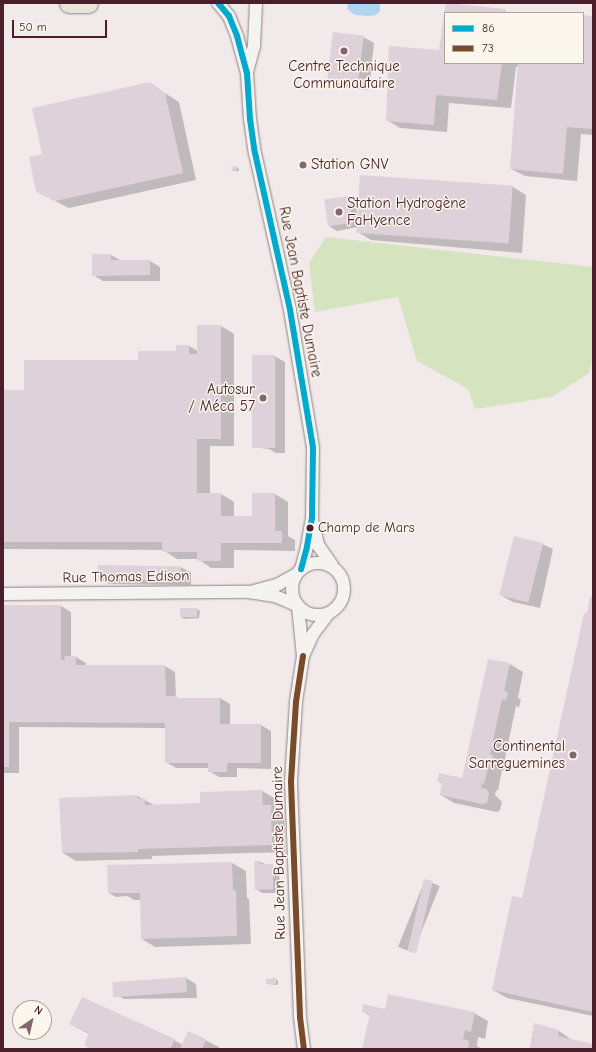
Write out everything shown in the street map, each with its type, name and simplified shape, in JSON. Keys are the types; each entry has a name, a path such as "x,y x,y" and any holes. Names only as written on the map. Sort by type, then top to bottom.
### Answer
{"main road":[{"path":"69,3 88,3"}],"street":[{"name":"Rue Jean Baptiste Dumaire","path":"218,3 229,16 237,36 247,73 250,119 255,153 290,310 313,448 312,518 307,547 298,572"},
{"name":"Rue Jean Baptiste Dumaire","path":"247,73 254,46 256,3"},
{"name":"Rue Jean Baptiste Dumaire","path":"312,518 318,545 332,565"},
{"path":"316,562 332,565 343,577 344,594 342,602 329,613 321,615 312,614 298,606 292,591 298,572 316,562"},
{"name":"Rue Thomas Edison","path":"249,592 277,585 298,572"},
{"name":"Rue Thomas Edison","path":"3,594 249,592 275,596 298,606"},
{"name":"Rue Jean Baptiste Dumaire","path":"298,606 302,628 303,656 296,702 291,782 300,1017 304,1049"},
{"name":"Rue Jean Baptiste Dumaire","path":"303,656 313,634 329,613"}],"green space":[{"path":"326,237 593,267 593,357 589,373 552,397 475,409 468,389 417,361 398,297 315,312 309,263"}],"water":[{"path":"348,3 380,3 380,11 376,15 355,15 347,9"}],"building":[{"path":"446,3 506,9 506,12 444,12"},
{"path":"444,15 444,64 502,64 497,100 436,95 434,125 386,121 389,46 439,50"},
{"path":"584,15 593,16 593,129 567,127 563,174 510,169 518,64 584,64"},
{"path":"333,32 364,36 358,85 327,82"},
{"path":"150,82 165,93 183,173 55,201 36,192 29,157 42,154 32,108"},
{"path":"236,166 237,170 232,171 231,167"},
{"path":"360,175 513,186 509,244 356,233"},
{"name":"Station Hydrogène FaHyence","path":"349,196 353,223 328,226 324,199"},
{"path":"92,254 111,254 111,260 150,260 150,275 92,276"},
{"path":"197,325 221,325 221,439 197,439 197,493 221,493 221,516 252,516 252,493 275,493 275,531 282,531 282,543 221,543 221,561 197,561 197,552 162,552 162,542 3,542 3,390 24,390 24,360 138,360 138,351 176,351 176,345 189,345 189,354 197,354"},
{"name":"Autosur / Méca 57","path":"252,355 275,355 275,448 252,448"},
{"path":"514,536 543,543 528,602 499,595"},
{"path":"98,565 181,566 181,580 98,579"},
{"name":"Continental Sarreguemines","path":"590,597 593,597 593,1012 492,990 512,896 522,898 584,613 587,613"},
{"path":"3,605 61,605 61,660 65,660 64,656 76,656 76,665 165,665 166,696 177,696 177,698 220,697 220,724 261,724 261,763 227,763 227,772 208,772 208,763 165,763 165,723 9,722 9,767 3,767"},
{"path":"180,608 197,608 197,617 180,617"},
{"path":"488,659 510,663 504,691 508,692 506,700 502,699 490,755 493,755 492,763 489,763 484,784 482,783 481,788 486,789 489,793 487,803 482,804 440,795 442,782 437,781 439,773 462,778"},
{"path":"262,790 263,805 271,805 272,845 138,849 138,852 62,853 59,798 137,795 138,799 145,798 145,805 200,803 200,792"},
{"path":"254,861 260,861 260,864 273,864 273,889 255,890"},
{"path":"232,862 233,890 236,890 237,936 141,939 140,893 108,893 107,865"},
{"path":"424,879 433,881 416,953 407,951"},
{"path":"186,977 187,992 113,997 112,982"},
{"path":"276,978 276,984 266,984 266,979"},
{"path":"388,994 475,1012 471,1032 465,1030 463,1039 469,1041 468,1049 362,1049 370,1014 362,1012 363,1004 385,1009"},
{"path":"82,997 175,1039 170,1049 91,1049 84,1045 89,1033 69,1024"},
{"path":"534,1023 559,1030 558,1036 593,1044 593,1049 530,1049"},
{"path":"188,1031 206,1039 202,1049 180,1049"}],"transit line":[{"name":"86","path":"218,3 229,16 237,36 247,73 250,119 255,153 290,310 313,448 312,518 307,547 301,569"},
{"name":"73","path":"303,656 296,702 291,782 300,1017 304,1049"}],"place":[{"name":"Centre Technique Communautaire","path":"344,51"},
{"name":"Station GNV","path":"303,165"},
{"name":"Station Hydrogène FaHyence","path":"339,212"},
{"name":"Autosur / Méca 57","path":"263,398"},
{"name":"Champ de Mars","path":"310,528"},
{"name":"Continental Sarreguemines","path":"573,755"}]}
